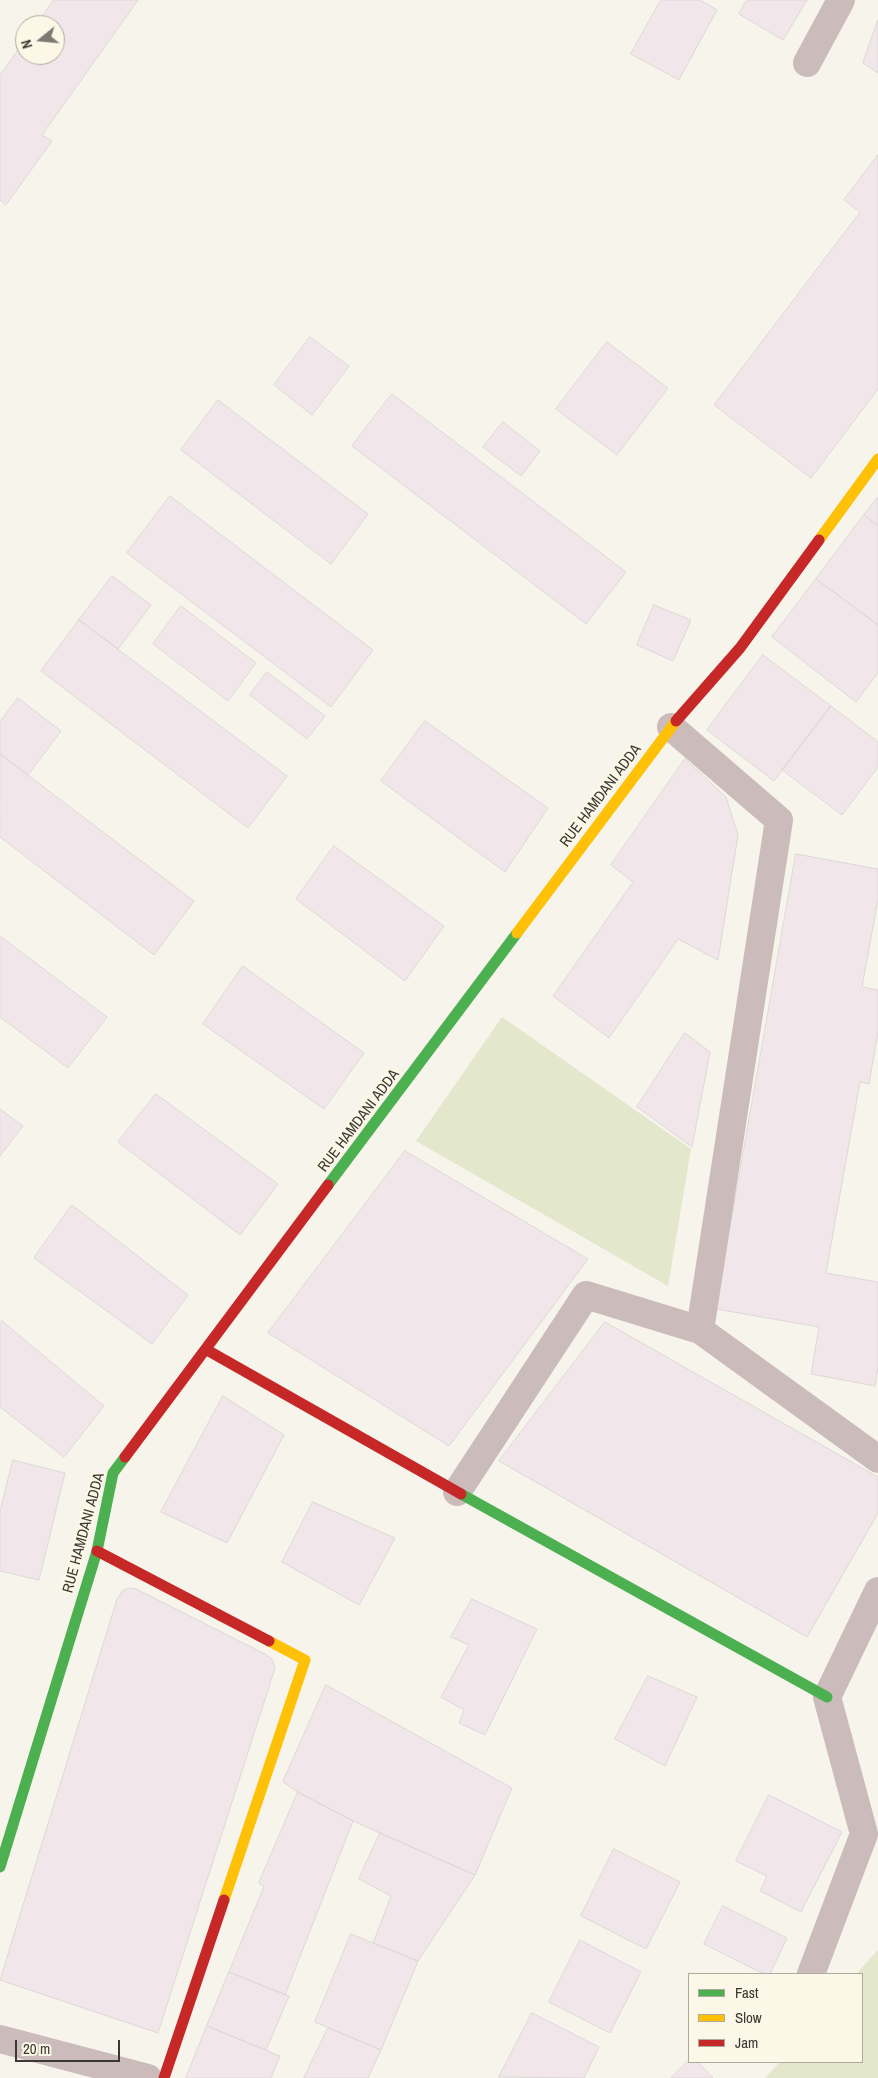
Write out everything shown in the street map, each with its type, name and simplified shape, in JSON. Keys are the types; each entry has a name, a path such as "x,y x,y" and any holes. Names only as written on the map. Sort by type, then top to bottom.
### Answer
{"street":[{"path":"807,63 841,0"},
{"name":"RUE HAMDANI ADDA","path":"0,1867 97,1551 113,1474 671,727 740,648 878,459"},
{"path":"671,727 779,820 700,1330"},
{"path":"457,1492 586,1295 700,1330 878,1459"},
{"path":"207,1350 827,1698"},
{"path":"97,1551 305,1660 164,2078"},
{"path":"811,1973 864,1834 827,1698 878,1591"},
{"path":"0,2039 148,2078"}],"green space":[{"path":"502,1017 691,1149 668,1286 416,1141"},
{"path":"878,1950 878,2078 765,2078 779,2063 863,2063 863,1973 857,1973"}],"building":[{"path":"54,0 138,0 42,135 52,141 6,205 0,200 0,75 15,54 15,65 65,65 65,15 43,15"},
{"path":"661,0 700,0 717,10 679,80 631,54"},
{"path":"747,0 807,0 783,40 739,14"},
{"path":"878,20 878,73 863,63"},
{"path":"878,155 878,389 811,478 714,405 860,212 844,200"},
{"path":"310,337 349,366 312,415 274,385"},
{"path":"607,342 668,388 617,455 556,409"},
{"path":"392,394 626,572 586,624 352,446"},
{"path":"218,400 368,514 331,564 181,450"},
{"path":"503,422 540,451 521,476 483,447"},
{"path":"170,496 373,650 331,707 127,553"},
{"path":"878,497 878,526 864,515"},
{"path":"864,515 878,526 878,625 816,579"},
{"path":"112,576 151,605 118,649 79,620"},
{"path":"816,579 878,625 878,673 856,702 772,637"},
{"path":"654,605 691,620 673,661 637,645"},
{"path":"181,606 256,663 228,701 153,644"},
{"path":"79,620 287,776 248,828 41,671"},
{"path":"763,655 831,706 774,781 707,730"},
{"path":"267,672 325,716 307,739 250,695"},
{"path":"18,698 61,731 28,775 0,754 0,722"},
{"path":"831,706 878,742 878,767 842,815 782,770"},
{"path":"425,721 548,808 505,872 381,781"},
{"path":"0,754 194,901 154,955 0,837"},
{"path":"685,759 726,797 738,835 718,960 678,939 609,1038 553,996 633,882 611,865"},
{"path":"334,846 444,926 405,981 296,899"},
{"path":"796,854 878,869 878,899 862,987 878,990 878,1032 869,1084 860,1082 826,1273 878,1282 878,1367 875,1386 811,1374 819,1327 716,1309"},
{"path":"0,936 107,1017 68,1068 0,1017"},
{"path":"243,966 364,1053 324,1109 203,1024"},
{"path":"685,1033 710,1052 692,1147 637,1107"},
{"path":"156,1094 278,1184 240,1235 118,1142"},
{"path":"0,1109 23,1126 0,1156"},
{"path":"405,1151 588,1259 449,1446 268,1333"},
{"path":"72,1205 188,1295 152,1344 34,1258"},
{"path":"2,1321 104,1406 64,1457 0,1407 0,1323"},
{"path":"605,1322 878,1477 878,1513 807,1637 499,1461"},
{"path":"223,1396 284,1435 227,1543 161,1512"},
{"path":"13,1460 65,1473 39,1580 0,1571 0,1512"},
{"path":"313,1502 395,1538 359,1605 282,1562"},
{"path":"129,1588 136,1589 265,1654 272,1659 275,1668 158,2033 0,1980 117,1599 122,1591"},
{"path":"472,1599 537,1629 485,1735 459,1723 464,1710 441,1697 469,1645 451,1637"},
{"path":"648,1676 697,1697 665,1766 615,1739"},
{"path":"326,1685 512,1788 475,1875 353,1821 283,1782"},
{"path":"298,1792 353,1821 285,1995 229,1972 264,1886 259,1883"},
{"path":"769,1795 842,1832 801,1912 760,1891 767,1876 736,1861"},
{"path":"380,1833 475,1875 418,1961 373,1943 391,1896 359,1879"},
{"path":"614,1849 680,1882 646,1949 581,1916"},
{"path":"723,1906 787,1938 770,1973 762,1973 704,1944"},
{"path":"351,1934 418,1961 381,2050 315,2022"},
{"path":"580,1940 641,1972 610,2033 549,2002"},
{"path":"229,1972 289,1996 266,2050 207,2026"},
{"path":"532,2013 599,2047 584,2078 499,2077"},
{"path":"207,2026 280,2056 271,2078 186,2078"},
{"path":"328,2028 381,2050 368,2078 304,2078"},
{"path":"688,2061 688,2063 699,2063 713,2078 671,2078"}],"traffic: fast":[{"path":"328,1185 517,933"},
{"path":"0,1867 97,1551 113,1473 125,1457"},
{"path":"461,1494 827,1697"}],"traffic: slow":[{"path":"819,540 878,459"},
{"path":"517,933 676,721"},
{"path":"224,1900 305,1660 269,1641"}],"traffic: jam":[{"path":"676,721 740,648 819,540"},
{"path":"125,1457 328,1185"},
{"path":"207,1350 461,1494"},
{"path":"97,1551 269,1641"},
{"path":"164,2078 224,1900"}]}
